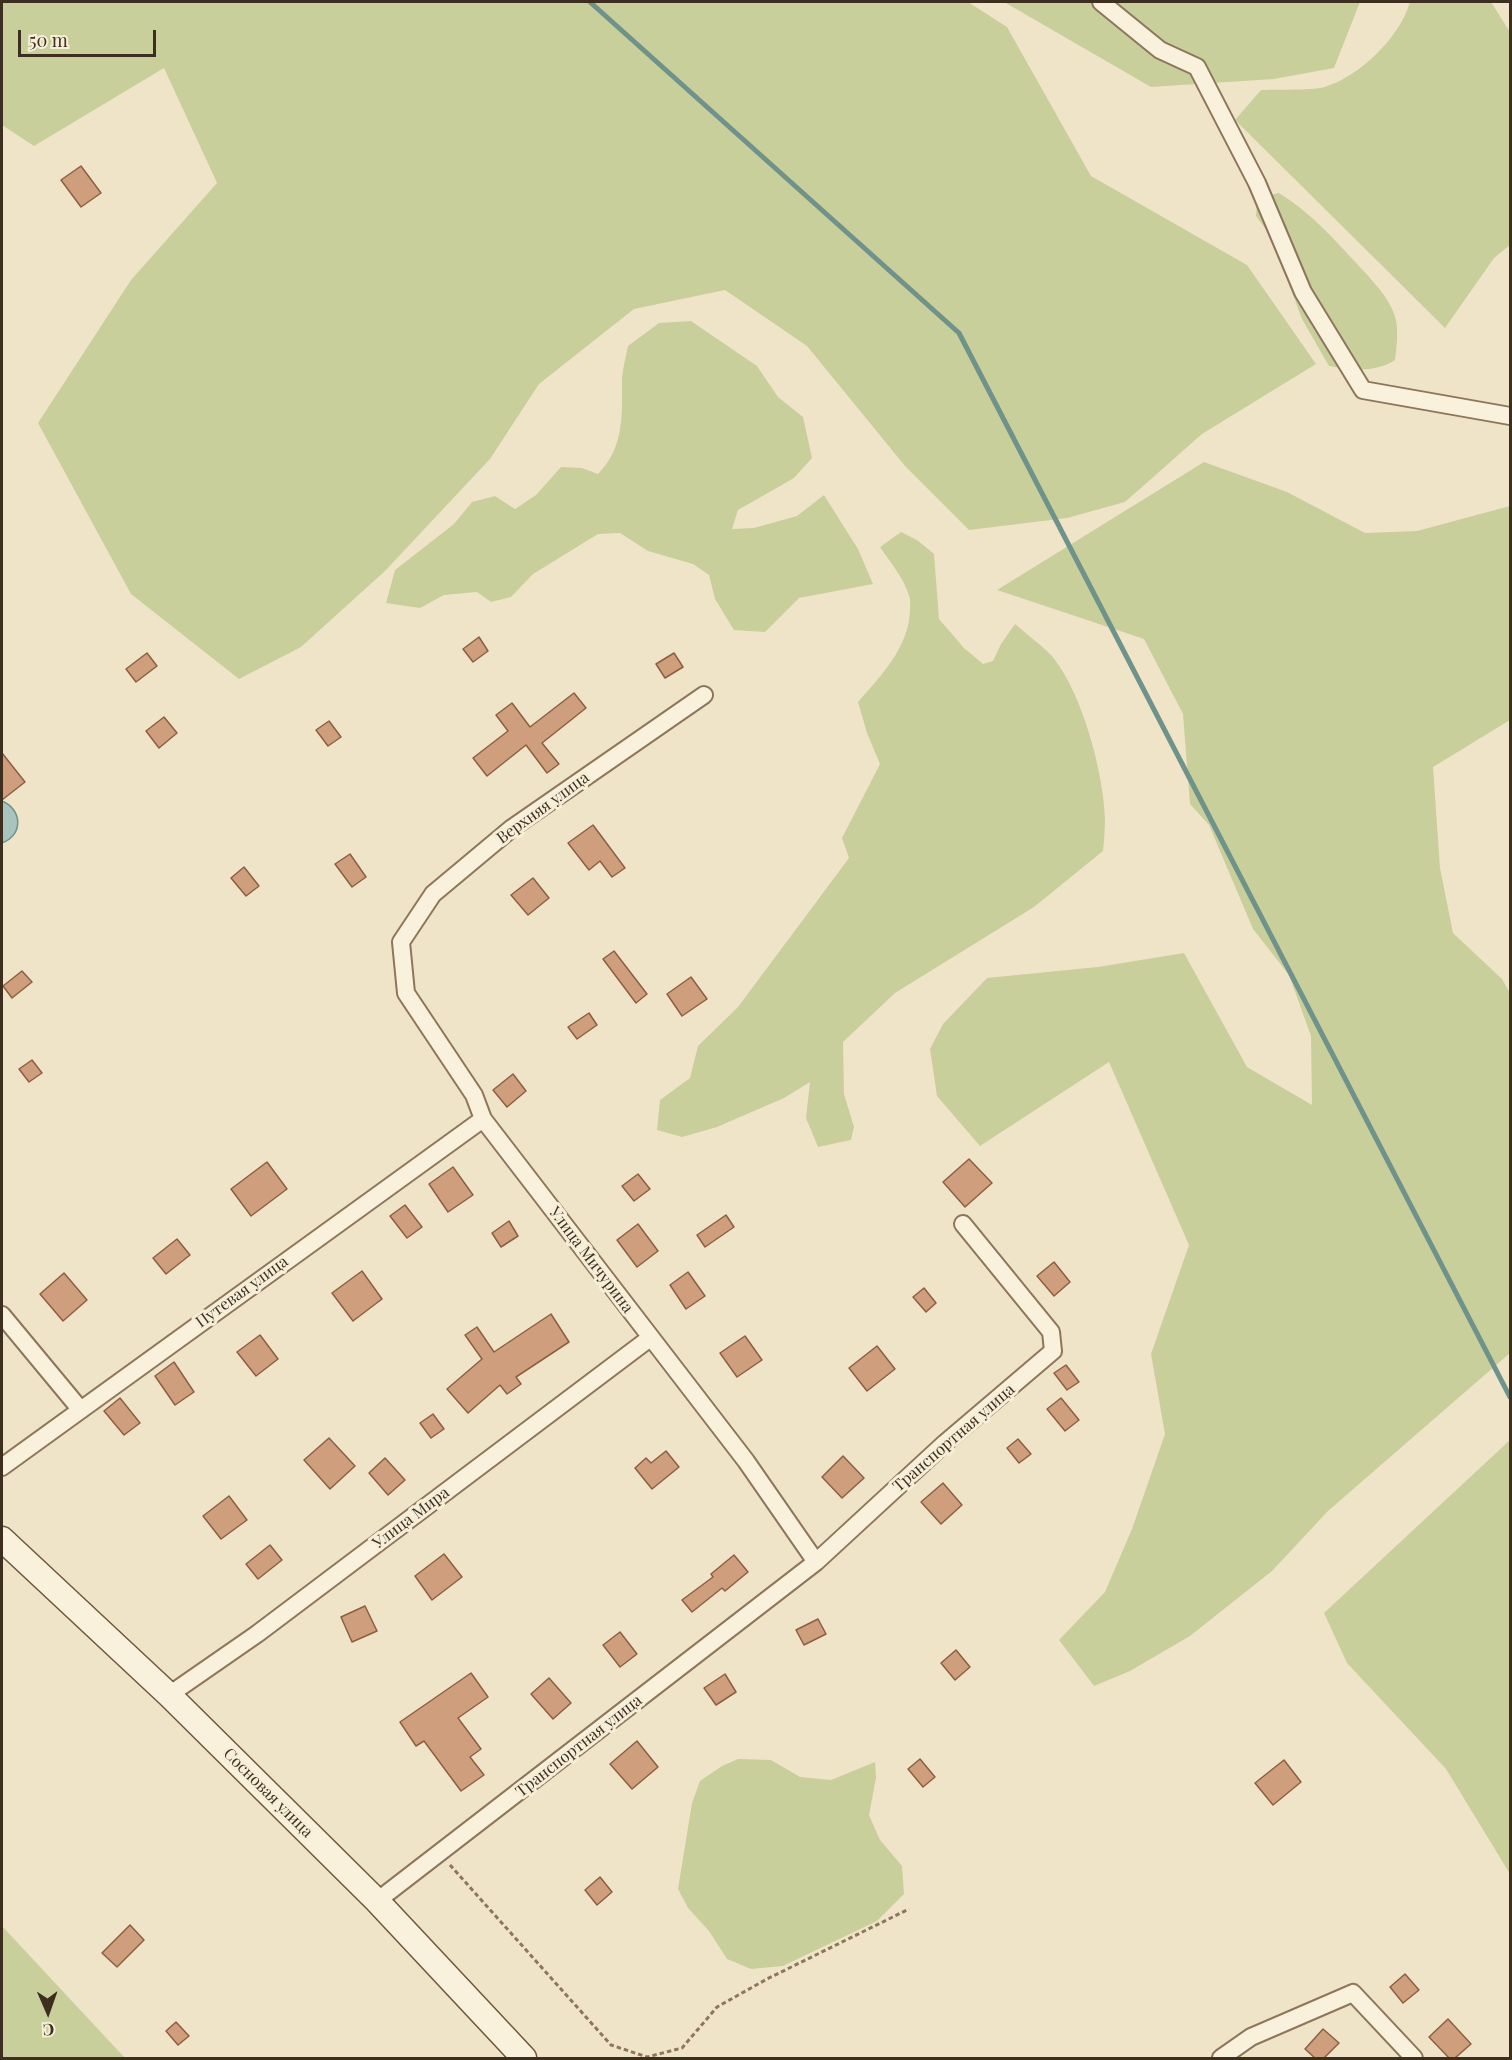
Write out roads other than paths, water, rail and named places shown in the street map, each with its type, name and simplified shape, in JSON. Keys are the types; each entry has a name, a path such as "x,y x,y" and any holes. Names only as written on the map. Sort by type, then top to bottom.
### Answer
{"street":[{"path":"1101,2 1160,50 1197,67 1257,183 1304,292 1363,390 1510,416"},
{"name":"Верхняя улица","path":"401,942 433,894 512,828 704,695"},
{"name":"Улица Мичурина","path":"401,942 406,993 474,1095 483,1119 746,1461 816,1562"},
{"name":"Путевая улица","path":"2,1467 483,1119"},
{"name":"Транспортная улица","path":"377,1901 816,1562 945,1443 1053,1351 1051,1332 963,1224"},
{"path":"2,1315 80,1409"},
{"name":"Улица Мира","path":"169,1695 257,1634 650,1338"},
{"name":"Сосновая улица","path":"2,1539 169,1695 377,1901 524,2058"},
{"path":"1221,2058 1251,2037 1353,1993 1414,2058"}],"water":[{"path":"2,801 14,810 18,822 14,834 2,843"}],"waterway":[{"path":"590,2 959,333 1510,1397"}]}
